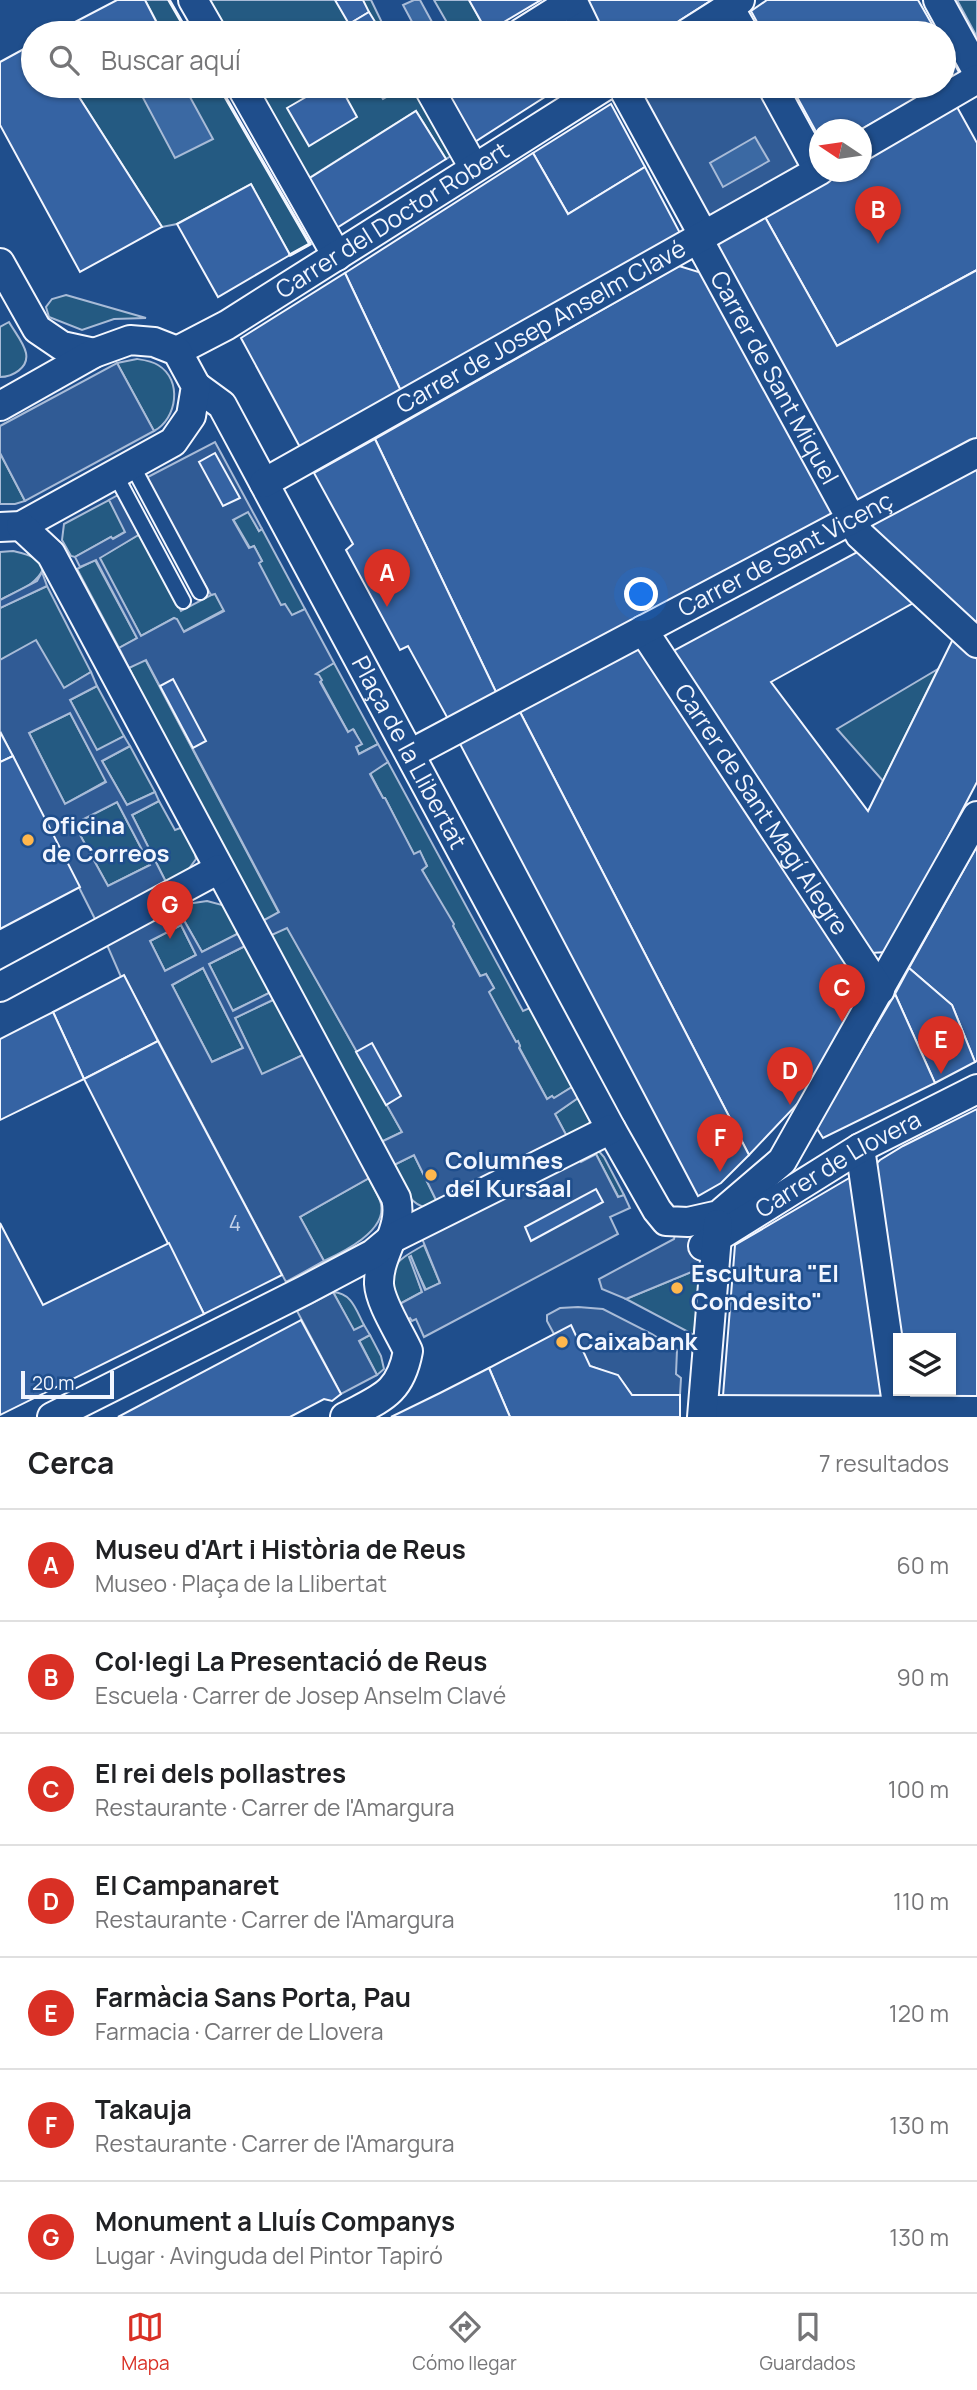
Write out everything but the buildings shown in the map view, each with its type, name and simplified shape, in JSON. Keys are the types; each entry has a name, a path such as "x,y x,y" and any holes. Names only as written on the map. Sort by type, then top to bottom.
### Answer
{"street":[{"path":"193,0 205,21"},
{"path":"938,0 950,21"},
{"path":"540,21 572,1 582,21"},
{"path":"705,21 732,2 739,21"},
{"path":"956,33 977,71"},
{"path":"956,91 977,79"},
{"path":"248,98 337,256"},
{"path":"438,98 474,168"},
{"name":"Carrer del Doctor Robert","path":"177,351 227,325 586,98"},
{"name":"Carrer de Sant Miquel","path":"629,98 699,227 698,239 860,535 977,643"},
{"path":"779,98 809,152"},
{"path":"872,140 944,98"},
{"name":"Carrer de Josep Anselm Clavé","path":"264,483 809,176"},
{"path":"5,272 37,329 62,346 94,353"},
{"path":"0,406 94,353 130,340 154,342 177,351 196,386 191,416 173,442 124,470 6,528"},
{"name":"Plaça de la Llibertat","path":"196,386 222,405 611,1129 665,1223 688,1222 713,1233"},
{"name":"Carrer de Sant Vicenç","path":"410,754 977,453"},
{"path":"6,528 51,554 396,1198 397,1219 382,1263 379,1286 408,1351 395,1388 345,1417"},
{"name":"Carrer de Sant Magí Alegre","path":"643,630 880,990"},
{"path":"977,816 782,1161 713,1233 703,1413 977,1410"},
{"path":"0,987 219,869"},
{"name":"Carrer de Llovera","path":"713,1233 860,1148 977,1089"},
{"path":"52,1417 316,1284 373,1254 391,1240 611,1129"},
{"path":"860,1148 898,1411"}],"lane":[{"path":"124,470 200,592"},
{"path":"124,470 183,601"}],"shaded area":[{"path":"145,0 169,0 181,21 156,21"},
{"path":"206,0 371,0 381,21 218,21"},
{"path":"420,0 431,21 412,21 403,5"},
{"path":"434,0 469,0 481,21 446,21"},
{"path":"957,0 977,0 977,37"},
{"path":"80,98 226,98 310,244 290,255 251,184 177,224 162,227"},
{"path":"143,98 191,98 213,139 175,158"},
{"path":"262,98 424,98 454,154 446,159 416,111 309,178"},
{"path":"640,98 769,98 799,163 790,177 710,216 697,209"},
{"path":"755,137 769,161 723,187 710,163"},
{"path":"66,295 146,318 114,319 82,330 49,317 46,307 52,299"},
{"path":"9,322 23,345 26,358 19,371 0,377 0,327"},
{"path":"137,359 158,365 166,372 174,389 168,418 154,431 117,363"},
{"path":"117,363 154,431 25,501 0,453 0,426"},
{"path":"215,442 262,529 259,531 248,512 233,520 249,548 254,546 262,561 259,563 281,605 285,604 292,615 305,609 334,663 316,674 322,680 320,682 348,732 353,729 362,744 356,747 359,754 378,744 388,762 370,774 414,854 420,851 427,866 422,870 454,924 480,976 486,974 494,988 489,992 516,1042 518,1041 519,1048 547,1099 552,1096 554,1098 572,1087 578,1098 555,1114 571,1144 440,1208 414,1155 392,1166 379,1143 402,1132 287,928 265,938 257,924 279,912 146,660 129,668 119,648 137,638 96,560 80,567 75,557 125,532 109,500 118,495 140,534 100,558 141,636 174,618 184,632 224,611 215,594 211,595 144,479"},
{"path":"0,453 25,501 0,504"},
{"path":"109,500 126,531 75,557 71,556 62,540 64,524"},
{"path":"248,511 259,531 262,529 305,609 292,616 281,606 258,563 262,561 254,546 250,548 233,519"},
{"path":"140,534 181,611 215,593 224,610 183,632 174,618 141,636 99,558"},
{"path":"13,551 34,558 43,569 31,584 0,600 0,552"},
{"path":"95,560 137,638 119,648 77,569"},
{"path":"42,572 47,586 0,608 0,600 37,581"},
{"path":"47,586 91,672 64,688 0,660 0,608"},
{"path":"36,640 64,688 91,672 97,686 70,700 97,750 124,736 130,746 102,761 127,805 155,792 159,801 132,815 166,882 96,921 0,731 0,660","holes":["70,713 106,782 65,804 29,733","117,802 150,865 108,886 74,824"]},
{"path":"145,659 279,913 257,924 129,668"},
{"path":"334,663 378,744 359,754 356,747 361,744 354,730 348,732 316,673"},
{"path":"938,669 883,781 837,729"},
{"path":"97,686 124,736 97,751 70,700"},
{"path":"70,713 106,781 65,804 29,733"},
{"path":"130,746 155,792 127,805 102,761"},
{"path":"388,762 523,1011 532,1007 572,1087 553,1099 552,1096 547,1099 488,991 494,988 486,974 481,977 422,870 427,866 420,852 414,855 370,773"},
{"path":"159,801 175,830 183,827 194,848 196,859 188,870 166,882 132,815"},
{"path":"117,802 150,865 108,886 74,824"},
{"path":"207,901 226,906 243,931 202,952 177,908"},
{"path":"177,908 202,952 243,931 249,944 209,964 233,1011 273,991 277,998 235,1018 262,1074 305,1054 369,1178 300,1217 324,1261 286,1282 124,976 121,977 107,945","holes":["181,925 196,955 165,971 150,941","203,968 243,1048 212,1062 172,985"]},
{"path":"181,925 196,955 165,971 150,941"},
{"path":"287,927 402,1132 379,1143 265,938"},
{"path":"249,944 273,991 232,1011 209,964"},
{"path":"203,968 243,1048 212,1062 172,985"},
{"path":"277,998 305,1054 262,1075 235,1018"},
{"path":"578,1098 590,1121 588,1129 571,1144 555,1114"},
{"path":"597,1149 624,1195 619,1198 596,1154 581,1162 574,1151"},
{"path":"574,1151 581,1162 596,1154 618,1197 624,1195 630,1208 610,1217 618,1234 424,1337 416,1319 412,1321 410,1318 403,1322 396,1306 422,1292 409,1257 411,1256 425,1290 440,1283 419,1231"},
{"path":"414,1155 440,1208 415,1203 392,1166"},
{"path":"369,1178 381,1204 377,1223 362,1239 324,1261 300,1217"},
{"path":"676,1230 705,1232 701,1268 626,1299 602,1289 599,1279 674,1239"},
{"path":"424,1245 440,1283 426,1290 410,1256 422,1292 396,1306 391,1283 394,1268 398,1262"},
{"path":"701,1268 694,1335 626,1299"},
{"path":"333,1292 349,1299 364,1325 354,1331"},
{"path":"333,1292 354,1330 364,1325 370,1335 359,1341 377,1375 341,1394 297,1311"},
{"path":"560,1308 603,1309 677,1350 676,1374 681,1378 680,1395 632,1395 618,1376 590,1366 554,1334 547,1321 547,1315"},
{"path":"370,1335 381,1356 384,1369 377,1375 359,1340"}],"wall":[{"path":"169,0 181,21"},
{"path":"226,98 310,244 290,255"}],"place":[{"name":"Col·legi La Presentació de Reus","path":"878,244"},
{"name":"Museu d'Art i Història de Reus","path":"387,607"},
{"name":"Oficina de Correos","path":"28,840"},
{"name":"Monument a Lluís Companys","path":"170,939"},
{"name":"El rei dels pollastres","path":"842,1022"},
{"name":"Farmàcia Sans Porta, Pau","path":"941,1074"},
{"name":"El Campanaret","path":"790,1105"},
{"name":"Takauja","path":"720,1172"},
{"name":"Columnes del Kursaal","path":"431,1175"},
{"name":"Escultura \"El Condesito\"","path":"677,1288"},
{"name":"Caixabank","path":"562,1342"}]}
